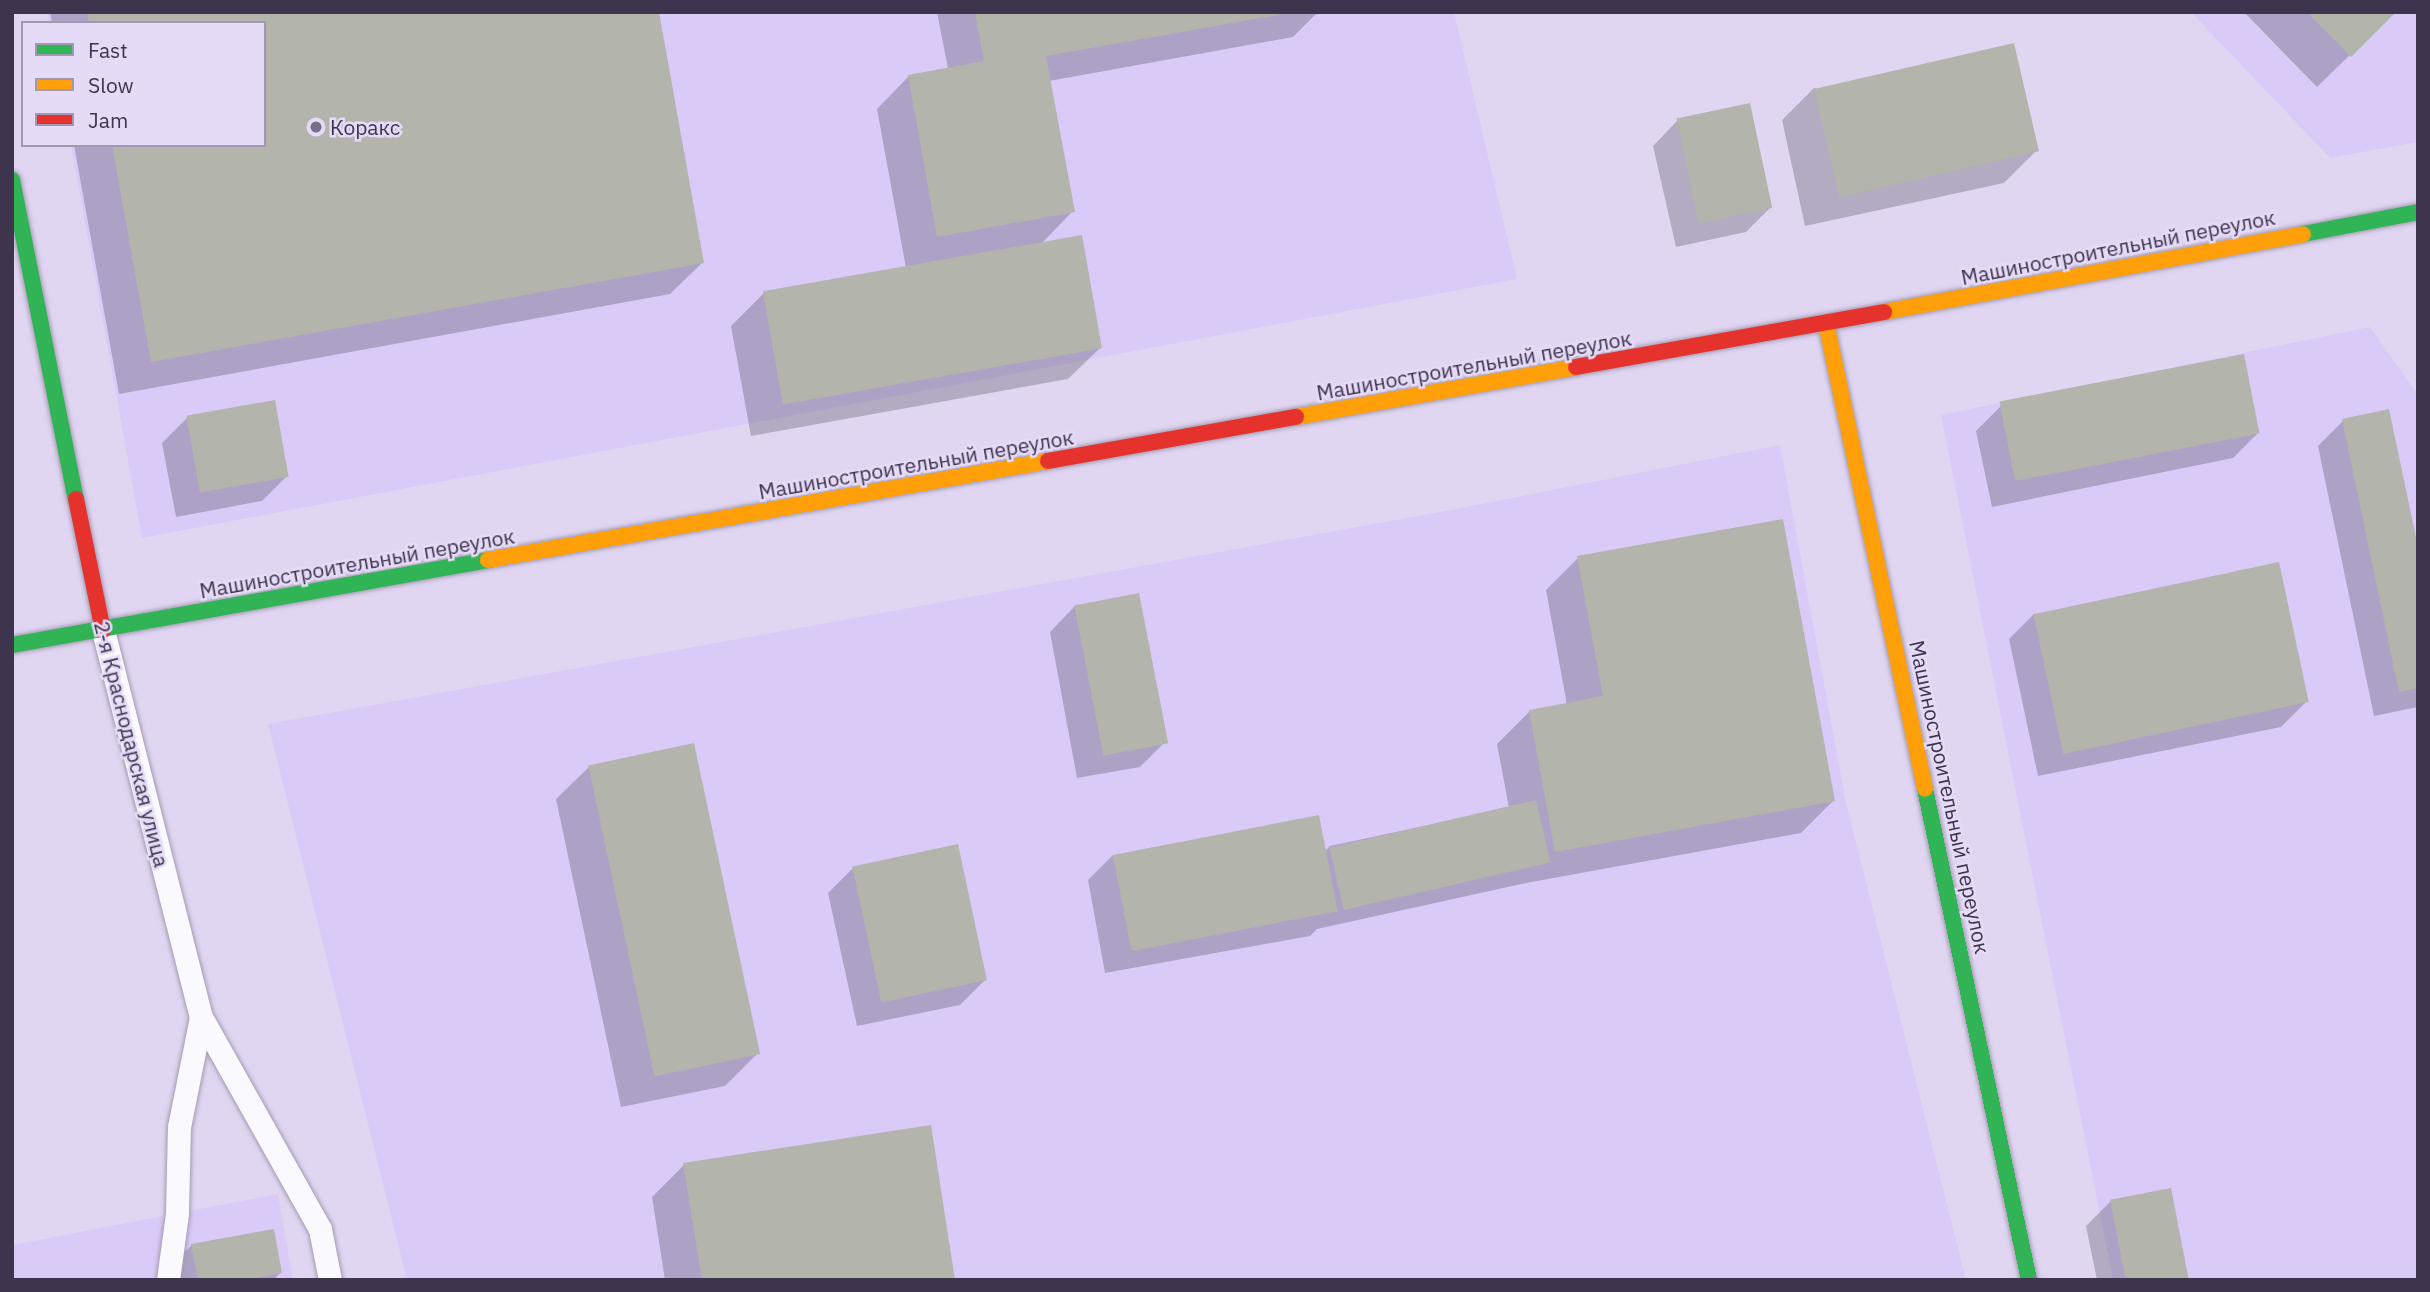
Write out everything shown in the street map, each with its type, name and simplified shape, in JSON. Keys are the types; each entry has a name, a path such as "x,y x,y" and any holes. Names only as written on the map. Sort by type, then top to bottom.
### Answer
{"street":[{"name":"2-я Краснодарская улица","path":"12,180 103,630"},
{"name":"Машиностроительный переулок","path":"12,645 1826,323 2418,212"},
{"name":"Машиностроительный переулок","path":"1826,323 2029,1280"}],"lane":[{"name":"2-я Краснодарская улица","path":"103,630 201,1017 320,1229 330,1280"},
{"path":"168,1280 177,1213 179,1128 201,1017"}],"shaded area":[{"path":"47,12 1454,12 1517,279 142,538 71,147 266,147 266,21 49,21"},
{"path":"2191,12 2418,12 2418,142 2330,158"},
{"path":"2370,327 2418,395 2418,1280 2113,1280 1941,415"},
{"path":"1780,445 1846,803 1966,1280 407,1280 268,724 1451,510"},
{"path":"278,1194 293,1280 12,1280 12,1245"}],"building":[{"path":"87,12 659,12 704,263 151,362 112,147 266,147 266,21 89,21"},
{"path":"975,12 1283,14 1046,56 1075,212 937,237 908,75 984,61"},
{"path":"2307,12 2396,12 2351,57"},
{"path":"2014,43 2039,151 1839,197 1814,89"},
{"path":"1750,103 1772,208 1699,223 1677,119"},
{"path":"1082,235 1102,348 783,405 763,291"},
{"path":"2244,354 2259,434 2015,481 2000,402"},
{"path":"275,400 289,477 200,492 186,416"},
{"path":"2389,409 2418,547 2418,688 2399,692 2342,419"},
{"path":"1783,519 1835,801 1555,852 1529,710 1603,696 1577,556"},
{"path":"2279,562 2309,702 2063,754 2033,614"},
{"path":"1139,593 1168,743 1103,756 1074,606"},
{"path":"694,743 760,1054 654,1077 588,765"},
{"path":"1536,800 1550,862 1344,910 1329,848"},
{"path":"1319,815 1338,911 1132,951 1113,855"},
{"path":"958,844 987,980 881,1002 852,866"},
{"path":"931,1125 955,1280 702,1280 683,1163"},
{"path":"2171,1188 2189,1280 2126,1280 2110,1200"},
{"path":"274,1229 282,1273 244,1280 198,1280 191,1244"}],"traffic: fast":[{"path":"12,180 76,499"},
{"path":"2303,234 2418,212"},
{"path":"12,645 488,560"},
{"path":"1925,789 2029,1280"}],"traffic: slow":[{"path":"1884,312 2303,234"},
{"path":"1826,323 1925,789"},
{"path":"1296,417 1576,367"},
{"path":"488,560 1048,461"}],"traffic: jam":[{"path":"1576,367 1884,312"},
{"path":"1048,461 1296,417"},
{"path":"76,499 103,630"}],"place":[{"name":"Коракс","path":"316,127"}]}
